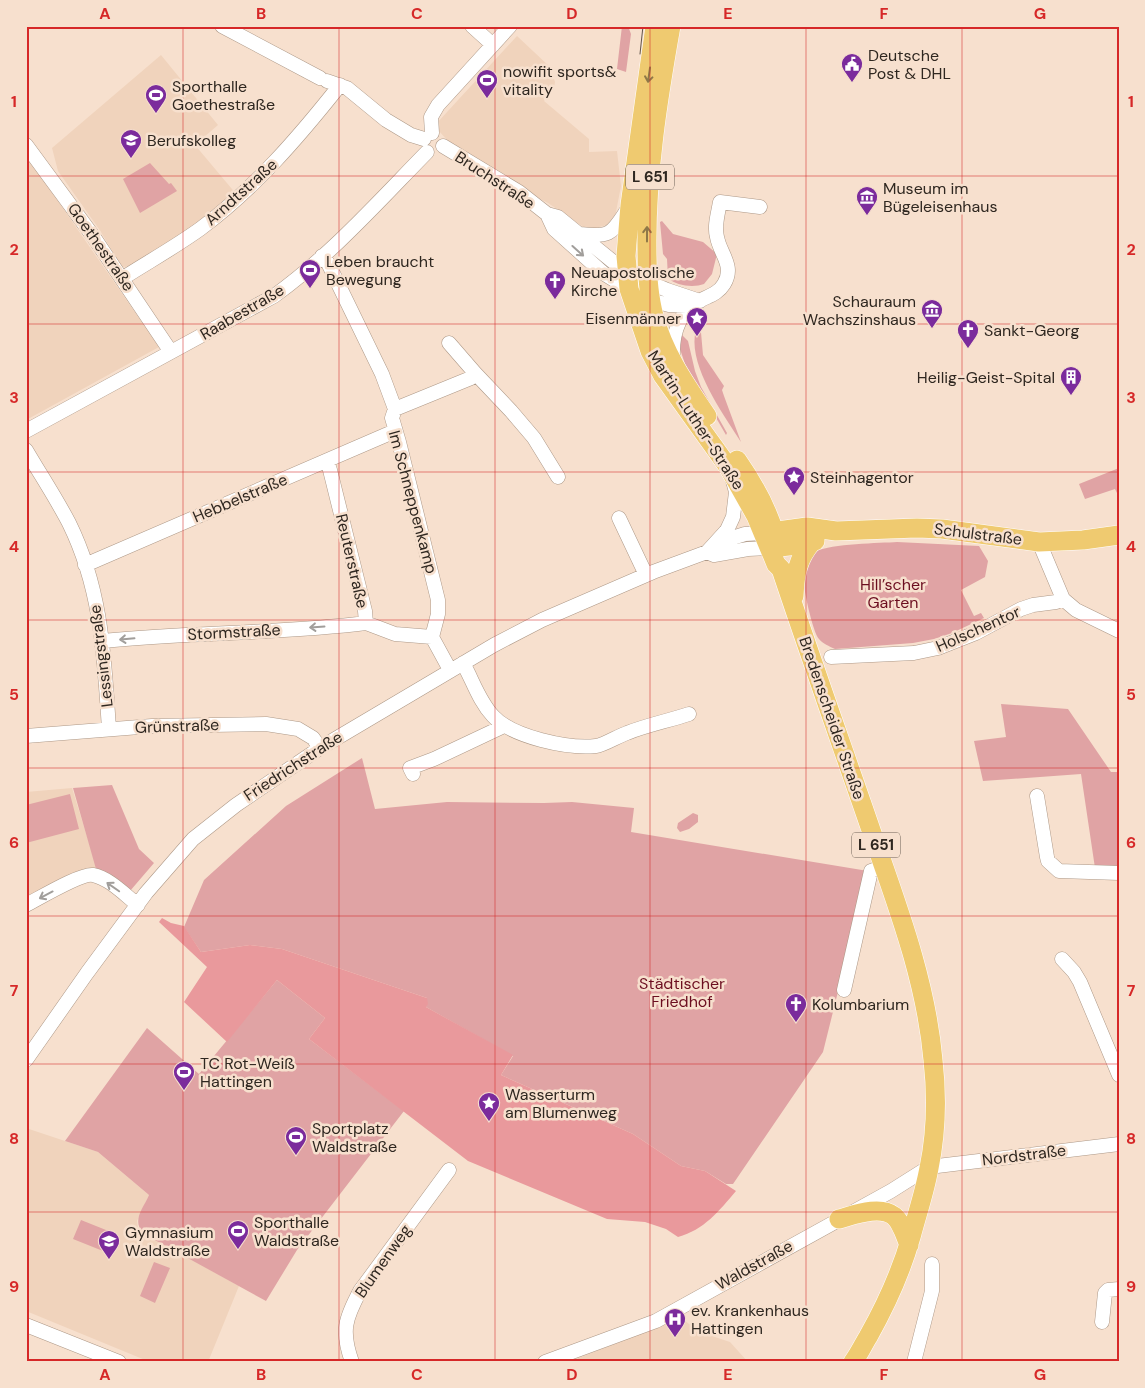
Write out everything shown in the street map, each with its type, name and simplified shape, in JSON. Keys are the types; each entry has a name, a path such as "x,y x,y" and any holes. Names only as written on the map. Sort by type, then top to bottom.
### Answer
{"main road":[{"name":"Martin-Luther-Straße","path":"655,26 630,206 626,256 628,281 650,351 663,376 728,468 771,540"},
{"name":"Martin-Luther-Straße","path":"671,26 654,143 648,200 649,291 654,318 673,364 757,491 768,512 771,540"},
{"name":"Schulstraße","path":"771,540 808,527 836,532 902,528 942,529 1039,542 1082,540 1119,534"},
{"name":"Schulstraße","path":"771,540 812,542 836,532"},
{"name":"Bredenscheider Straße","path":"771,540 776,564 781,569 884,866 913,956 924,994 934,1061 933,1132 929,1167 909,1245 888,1302 853,1362"},
{"path":"794,608 797,565 803,552 812,542"},
{"path":"839,1219 866,1212 885,1212 897,1220 909,1245"}],"street":[{"path":"222,26 329,82 347,88 386,120 411,135 428,142 431,117 438,105 510,26"},
{"path":"472,26 493,45"},
{"name":"Arndtstraße","path":"123,278 194,233 252,185 279,159 329,82"},
{"name":"Bruchstraße","path":"428,142 432,154 438,153 443,146 519,192 547,214 558,217 579,234 628,281"},
{"name":"Raabestraße","path":"26,431 274,296 291,284 322,256 428,142"},
{"name":"Goethestraße","path":"26,145 66,196 171,352"},
{"path":"673,364 672,343 681,318 696,303 718,291 727,277 729,268 727,259 717,240 716,229 720,202 760,207"},
{"path":"579,234 607,235 614,229 630,206"},
{"name":"Bruchstraße","path":"547,214 554,229 603,273 628,281"},
{"name":"Im Schneppenkamp","path":"322,256 328,263 382,374 395,409 392,418 435,586 438,614 432,637"},
{"path":"628,281 649,291 668,305 696,303"},
{"path":"449,343 534,438 558,477"},
{"path":"395,409 471,378 475,373"},
{"name":"Hebbelstraße","path":"85,564 395,431"},
{"name":"Lessingstraße","path":"26,450 69,524 85,564 96,602 103,641 109,729"},
{"name":"Reuterstraße","path":"327,461 363,602 366,623 395,634 432,637"},
{"name":"Friedrichstraße","path":"710,548 727,530 733,517 736,492 728,468"},
{"path":"618,518 646,575"},
{"name":"Friedrichstraße","path":"26,1060 87,973 164,871 193,839 236,804 320,748 450,670 542,620 745,534 771,540"},
{"path":"1039,542 1063,599 1076,610 1119,631"},
{"name":"Holschentor","path":"831,657 914,652 938,648 976,633 1022,609 1063,599"},
{"name":"Stormstraße","path":"103,641 153,636 255,632 366,623"},
{"path":"432,637 450,670"},
{"path":"463,663 486,708 504,726 526,737 562,744 597,746 628,732 689,714"},
{"name":"Grünstraße","path":"26,736 109,729 214,724 276,725 298,729 313,738 320,748"},
{"path":"413,774 410,768 434,759 504,726"},
{"path":"1037,796 1047,857 1058,871 1119,873"},
{"path":"844,990 871,870 884,866"},
{"path":"26,905 90,874 102,878 138,905"},
{"path":"1062,959 1080,982 1119,1075"},
{"name":"Nordstraße","path":"929,1167 1119,1144"},
{"name":"Waldstraße","path":"545,1362 656,1321 895,1188 929,1167"},
{"name":"Blumenweg","path":"352,1362 345,1332 349,1312 360,1291 449,1170"},
{"path":"914,1362 932,1291 932,1264"},
{"path":"1102,1322 1105,1293 1108,1290 1119,1289"},
{"path":"26,1325 119,1362"}],"shaded area":[{"path":"517,36 550,67 555,82 554,88 544,101 589,139 589,152 617,151 621,186 615,217 607,225 588,230 447,140 439,131 436,124"},
{"name":"Berufskolleg","path":"161,55 218,125 195,145 237,195 200,225 133,266 122,267 99,229 58,171 52,148"},
{"path":"26,157 159,347 28,419 26,418"},
{"path":"72,788 98,872 26,902 26,792"},
{"path":"162,918 171,923 184,926 201,952 250,945 282,949 427,998 428,1004 426,1007 513,1055 501,1075 633,1134 681,1166 705,1171 736,1191 703,1225 678,1237 666,1229 645,1222 607,1219 468,1161 309,1039 325,1018 277,980 227,1042 184,1002 207,967 159,922"},
{"name":"Gymnasium Waldstraße","path":"26,1128 98,1152 149,1195 137,1221 138,1228 239,1286 208,1362 150,1362 26,1311"},
{"name":"ev. Krankenhaus Hattingen","path":"681,1318 700,1332 730,1342 748,1362 568,1362"}],"green space":[{"path":"622,26 628,26 631,34 626,72 617,69"},
{"path":"150,163 177,191 140,213 123,179"},
{"path":"662,221 673,234 703,242 717,254 712,274 704,284 685,286 668,278 667,259 663,254 660,222"},
{"path":"700,321 703,355 724,386 722,390 741,442 715,400 699,366 695,350 695,335"},
{"path":"680,333 688,341 701,387 727,433 726,435 685,364 678,343"},
{"path":"1119,468 1119,497 1115,489 1085,499 1079,484"},
{"name":"Hill’scher Garten","path":"897,542 979,546 988,561 985,577 961,590 974,616 981,613 984,618 952,633 913,643 835,649 822,642 813,626 805,593 803,568 810,556 817,551 844,545"},
{"path":"1001,704 1068,709 1111,772 1119,772 1119,869 1095,868 1081,774 983,781 974,741 1006,737"},
{"name":"Städtischer Friedhof","path":"362,758 375,809 447,802 572,802 634,808 631,832 868,871 823,1052 733,1184 726,1184 705,1171 681,1166 633,1134 501,1075 513,1056 426,1007 427,998 282,949 250,945 201,952 184,927 204,880 286,806"},
{"path":"112,785 139,849 154,863 130,891 96,869 73,788"},
{"path":"70,794 79,829 26,843 26,805"},
{"path":"693,813 698,815 698,822 689,829 680,832 677,828 678,823"},
{"path":"277,980 325,1018 309,1039 404,1111 297,1250 266,1301 144,1234 140,1229 138,1220 149,1195 98,1152 65,1141 147,1028 199,1074"},
{"path":"81,1220 116,1234 108,1253 73,1239"},
{"path":"154,1262 170,1268 155,1303 140,1296"}],"tram line":[{"path":"640,54 643,26"}],"place":[{"name":"Deutsche Post & DHL","path":"852,83"},
{"name":"nowifit sports& vitality","path":"487,99"},
{"name":"Sporthalle Goethestraße","path":"156,114"},
{"name":"Berufskolleg","path":"131,159"},
{"name":"Museum im Bügeleisenhaus","path":"867,216"},
{"name":"Leben braucht Bewegung","path":"310,289"},
{"name":"Neuapostolische Kirche","path":"555,300"},
{"name":"Schauraum Wachszinshaus","path":"932,329"},
{"name":"Eisenmänner","path":"697,337"},
{"name":"Sankt-Georg","path":"968,349"},
{"name":"Heilig-Geist-Spital","path":"1071,396"},
{"name":"Steinhagentor","path":"794,496"},
{"name":"Kolumbarium","path":"796,1023"},
{"name":"TC Rot-Weiß Hattingen","path":"184,1091"},
{"name":"Wasserturm am Blumenweg","path":"489,1122"},
{"name":"Sportplatz Waldstraße","path":"296,1156"},
{"name":"Sporthalle Waldstraße","path":"238,1250"},
{"name":"Gymnasium Waldstraße","path":"109,1260"},
{"name":"ev. Krankenhaus Hattingen","path":"675,1338"}]}
